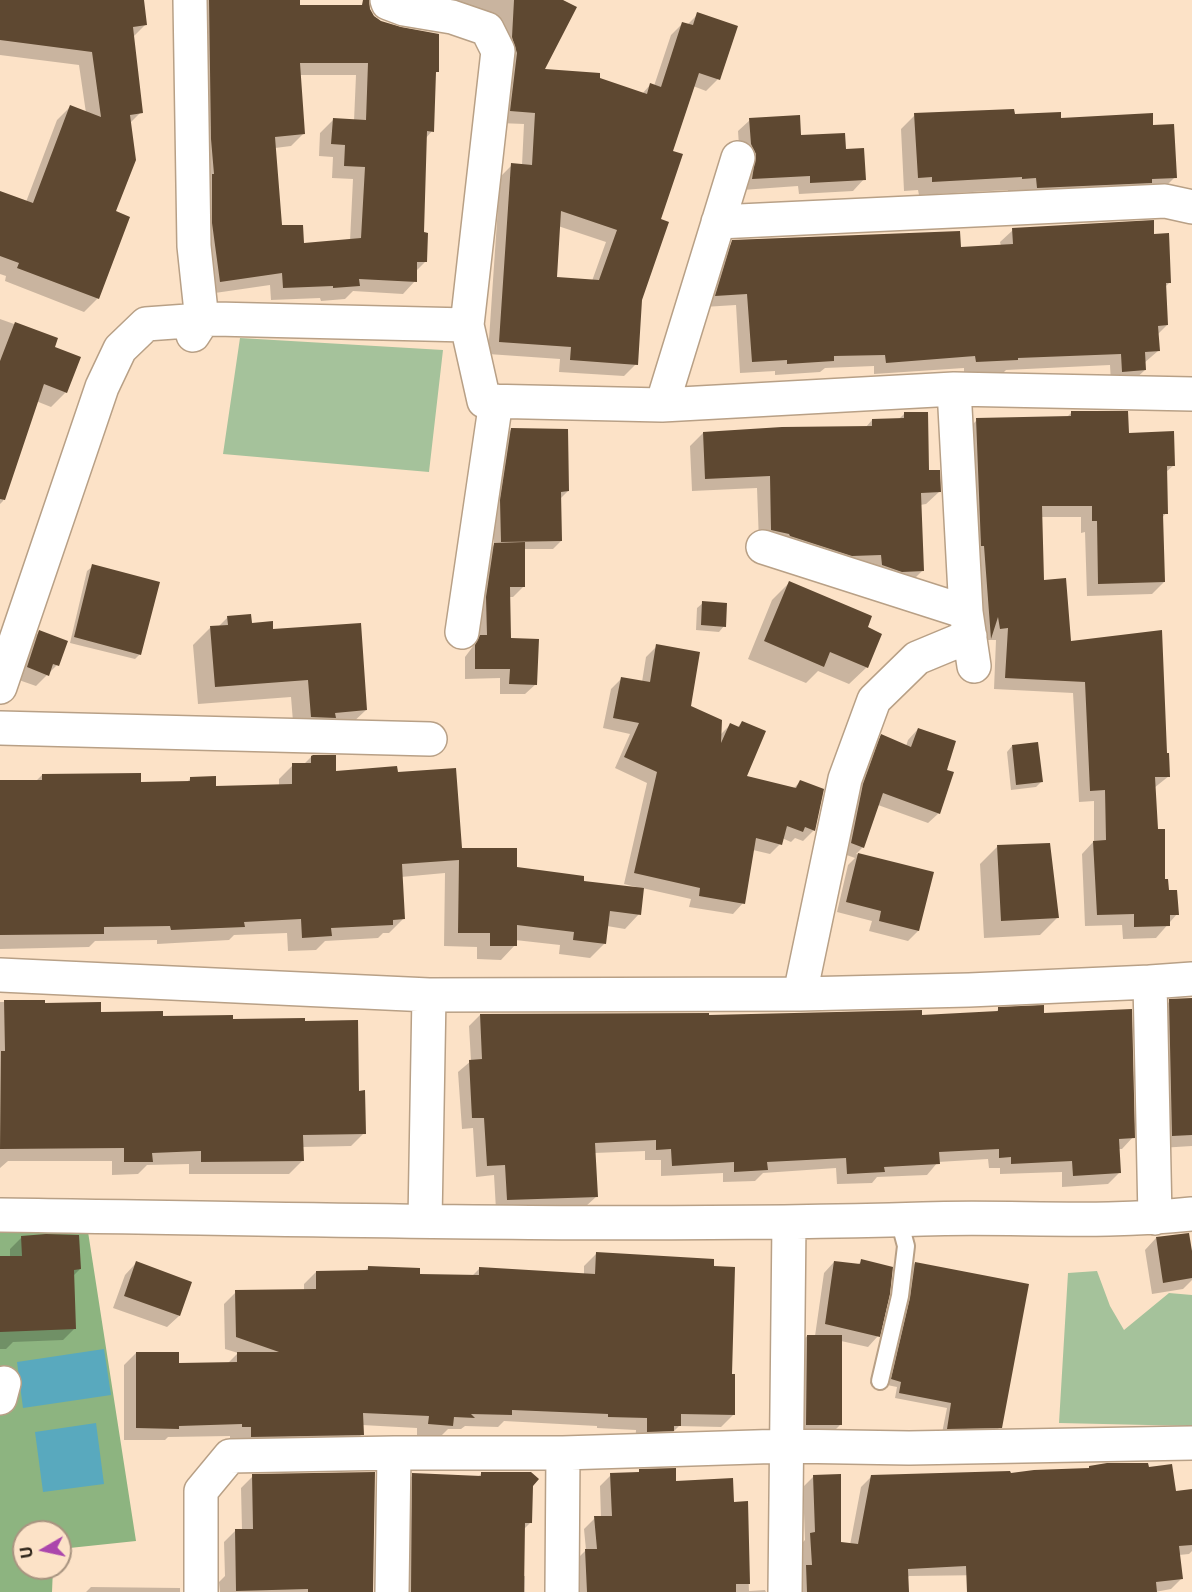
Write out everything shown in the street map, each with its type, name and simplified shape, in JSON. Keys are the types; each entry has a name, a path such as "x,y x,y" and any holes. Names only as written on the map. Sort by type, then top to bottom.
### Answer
{"street":[{"path":"190,0 197,328"},
{"path":"387,0 388,3 404,9 452,17 487,29 498,51 467,324 484,401 662,405 954,389 1192,394"},
{"path":"662,405 738,158"},
{"path":"718,222 1165,201 1192,207"},
{"path":"0,687 9,629 102,387 120,350 146,324 197,328 227,319 467,324"},
{"path":"954,389 970,638"},
{"path":"462,632 496,401"},
{"path":"763,547 970,638"},
{"path":"800,994 845,779 874,700 916,658 970,638"},
{"path":"0,728 430,739"},
{"path":"0,975 429,995 800,994 969,990 1192,979"},
{"path":"1150,982 1155,1218"},
{"path":"425,1221 429,995"},
{"path":"0,1215 425,1221 789,1222 1155,1218 1192,1214"},
{"path":"785,1592 789,1222"},
{"path":"201,1592 201,1491 230,1456 563,1453 786,1446 909,1448 1192,1443"},
{"path":"392,1592 394,1453"},
{"path":"562,1592 563,1453"}],"lane":[{"path":"880,1381 900,1296 906,1246 899,1220"}],"green space":[{"path":"240,338 443,350 429,472 223,454"},
{"path":"0,1204 84,1206 136,1541 72,1548 72,1520 12,1520 12,1580 52,1580 52,1592 0,1592"},
{"path":"1097,1271 1110,1306 1124,1330 1169,1293 1192,1295 1192,1426 1059,1423 1068,1273"}],"water":[{"path":"104,1349 111,1395 23,1408 17,1362"},
{"path":"96,1423 104,1484 43,1492 35,1432"}],"building":[{"path":"0,0 144,0 147,25 133,27 143,113 130,115 136,160 116,211 130,217 99,299 17,268 19,263 0,256 0,191 33,203 70,105 101,117 92,52 0,40"},
{"path":"209,0 300,0 300,5 362,5 363,0 369,0 374,16 381,21 439,34 439,72 436,72 434,132 427,131 424,232 428,233 427,262 417,262 417,282 359,279 360,286 283,288 282,273 220,282 212,223 212,174 214,174 211,139","holes":["300,63 368,63 366,120 333,118 331,144 345,145 344,166 365,167 361,238 304,243 303,225 282,225 275,137 305,134"]},
{"path":"514,0 563,0 577,7 545,69 600,73 600,78 647,94 650,83 661,87 682,22 693,25 697,12 738,26 720,80 699,73 673,151 683,154 661,219 669,222 642,300 638,365 570,360 571,347 499,342 511,163 532,165 535,113 510,111 517,53 512,37","holes":["561,211 617,230 599,280 557,277"]},
{"path":"1014,109 1015,114 1061,112 1061,118 1153,113 1153,125 1174,124 1177,178 1152,179 1152,183 1037,188 1036,178 932,182 932,177 918,178 914,113"},
{"path":"800,115 801,135 845,133 846,149 864,148 866,180 810,183 810,176 752,179 756,154 751,144 749,118"},
{"path":"1154,220 1154,234 1169,233 1171,283 1166,283 1168,325 1158,326 1160,351 1145,352 1146,370 1122,372 1121,354 976,362 975,356 886,363 885,355 834,356 834,361 787,364 787,360 752,362 747,294 715,296 732,240 960,231 961,247 1013,244 1012,228"},
{"path":"15,322 58,338 55,347 81,357 67,393 44,384 5,500 0,499 0,361"},
{"path":"1071,411 1128,411 1129,433 1174,431 1175,466 1167,466 1168,514 1163,514 1165,582 1098,584 1097,521 1092,521 1092,506 1042,506 1044,580 1066,578 1071,641 1162,630 1170,777 1155,777 1158,829 1165,829 1165,879 1168,879 1169,890 1177,890 1179,915 1170,915 1170,926 1134,927 1134,914 1097,915 1093,841 1106,840 1105,790 1090,791 1085,682 1005,678 1008,628 1000,629 998,617 991,639 984,546 981,546 976,418 1071,416"},
{"path":"904,412 928,412 929,470 940,470 941,492 921,493 924,571 902,572 882,565 881,555 852,556 771,530 770,476 705,479 703,432 782,427 872,426 872,419 904,418"},
{"path":"511,428 568,429 569,491 561,492 562,541 501,542 500,500"},
{"path":"525,542 525,587 510,587 511,638 539,639 537,685 509,684 510,669 475,669 475,645 480,635 487,635 486,597 494,543"},
{"path":"92,564 160,582 141,655 74,637"},
{"path":"789,581 872,616 868,627 882,634 868,668 830,652 824,667 764,641"},
{"path":"702,601 727,603 726,627 701,625"},
{"path":"251,614 252,623 273,621 273,629 361,623 367,710 335,713 336,718 311,717 308,680 215,687 210,626 228,625 227,616"},
{"path":"39,630 68,641 59,666 53,664 49,676 27,667"},
{"path":"656,644 700,652 691,706 722,720 721,743 730,723 739,727 742,721 766,731 747,776 796,788 800,780 824,789 815,831 805,827 803,832 787,826 782,845 756,838 745,904 699,896 700,888 634,873 657,772 624,757 639,723 613,718 621,677 650,682"},
{"path":"918,728 956,741 947,770 954,772 940,814 883,793 864,848 851,843 863,784 881,734 911,747"},
{"path":"1038,742 1043,782 1016,785 1012,745"},
{"path":"313,755 336,755 336,771 397,766 398,772 456,768 462,848 517,848 517,867 584,876 584,881 644,888 641,915 610,911 606,944 573,940 574,932 517,925 517,946 490,946 490,933 458,933 459,860 402,864 405,919 393,920 393,925 331,928 332,936 302,938 301,919 244,922 245,927 171,930 170,926 104,927 104,934 0,935 0,780 42,780 42,774 141,773 141,782 190,781 190,777 216,776 216,786 292,784 292,763 311,763"},
{"path":"1050,843 1059,918 1001,921 997,845"},
{"path":"858,853 934,872 919,931 879,921 881,911 846,902"},
{"path":"1192,998 1192,1135 1172,1136 1169,999"},
{"path":"4,1000 45,1000 45,1003 101,1002 101,1012 163,1011 163,1016 233,1015 233,1019 358,1020 359,1091 365,1090 366,1134 303,1135 304,1161 201,1162 201,1151 152,1153 153,1162 124,1162 124,1148 0,1149 1,1051 5,1051"},
{"path":"1044,1005 1044,1013 1132,1009 1135,1138 1119,1139 1121,1173 1073,1176 1072,1161 1011,1164 1011,1157 999,1158 999,1149 939,1152 940,1164 884,1167 885,1172 847,1174 846,1158 767,1162 768,1170 734,1172 734,1162 672,1166 671,1149 656,1150 656,1140 595,1143 598,1197 507,1200 505,1165 487,1166 484,1118 472,1118 469,1060 482,1059 480,1014 709,1013 709,1015 922,1010 922,1015 998,1011 998,1007"},
{"path":"1189,1233 1192,1278 1163,1283 1156,1237"},
{"path":"79,1235 81,1269 74,1270 76,1329 0,1332 0,1256 22,1256 21,1236"},
{"path":"596,1252 714,1259 714,1266 735,1267 732,1374 735,1374 735,1415 681,1414 681,1426 674,1426 674,1431 647,1432 647,1418 512,1410 512,1415 471,1414 475,1418 454,1417 453,1426 428,1424 429,1416 363,1413 364,1435 251,1437 251,1427 242,1427 242,1424 179,1426 179,1429 136,1428 136,1352 179,1352 179,1363 237,1362 237,1352 279,1352 236,1337 235,1290 316,1289 316,1271 368,1270 368,1266 420,1268 420,1274 479,1275 479,1267 595,1274"},
{"path":"861,1259 893,1267 890,1294 880,1337 825,1324 834,1261 860,1264"},
{"path":"136,1261 192,1282 180,1316 124,1296"},
{"path":"915,1262 1029,1284 1002,1428 947,1429 951,1403 899,1393 901,1382 891,1379 910,1298"},
{"path":"807,1335 842,1335 842,1425 806,1425"},
{"path":"1107,1463 1148,1463 1149,1467 1172,1464 1176,1491 1192,1489 1192,1545 1179,1546 1183,1579 1156,1582 1157,1592 967,1592 966,1566 908,1569 909,1592 807,1592 806,1565 812,1565 810,1533 815,1532 813,1475 841,1474 841,1542 858,1544 871,1475 1010,1471 1011,1473 1089,1468 1089,1466"},
{"path":"676,1468 676,1481 733,1478 734,1502 748,1501 750,1584 736,1584 736,1592 587,1592 585,1549 597,1549 594,1516 612,1516 610,1473"},
{"path":"375,1472 373,1592 308,1592 308,1589 236,1591 235,1529 253,1529 252,1474"},
{"path":"481,1472 531,1472 539,1479 533,1486 532,1523 525,1523 524,1592 411,1592 412,1473 481,1476"}]}
